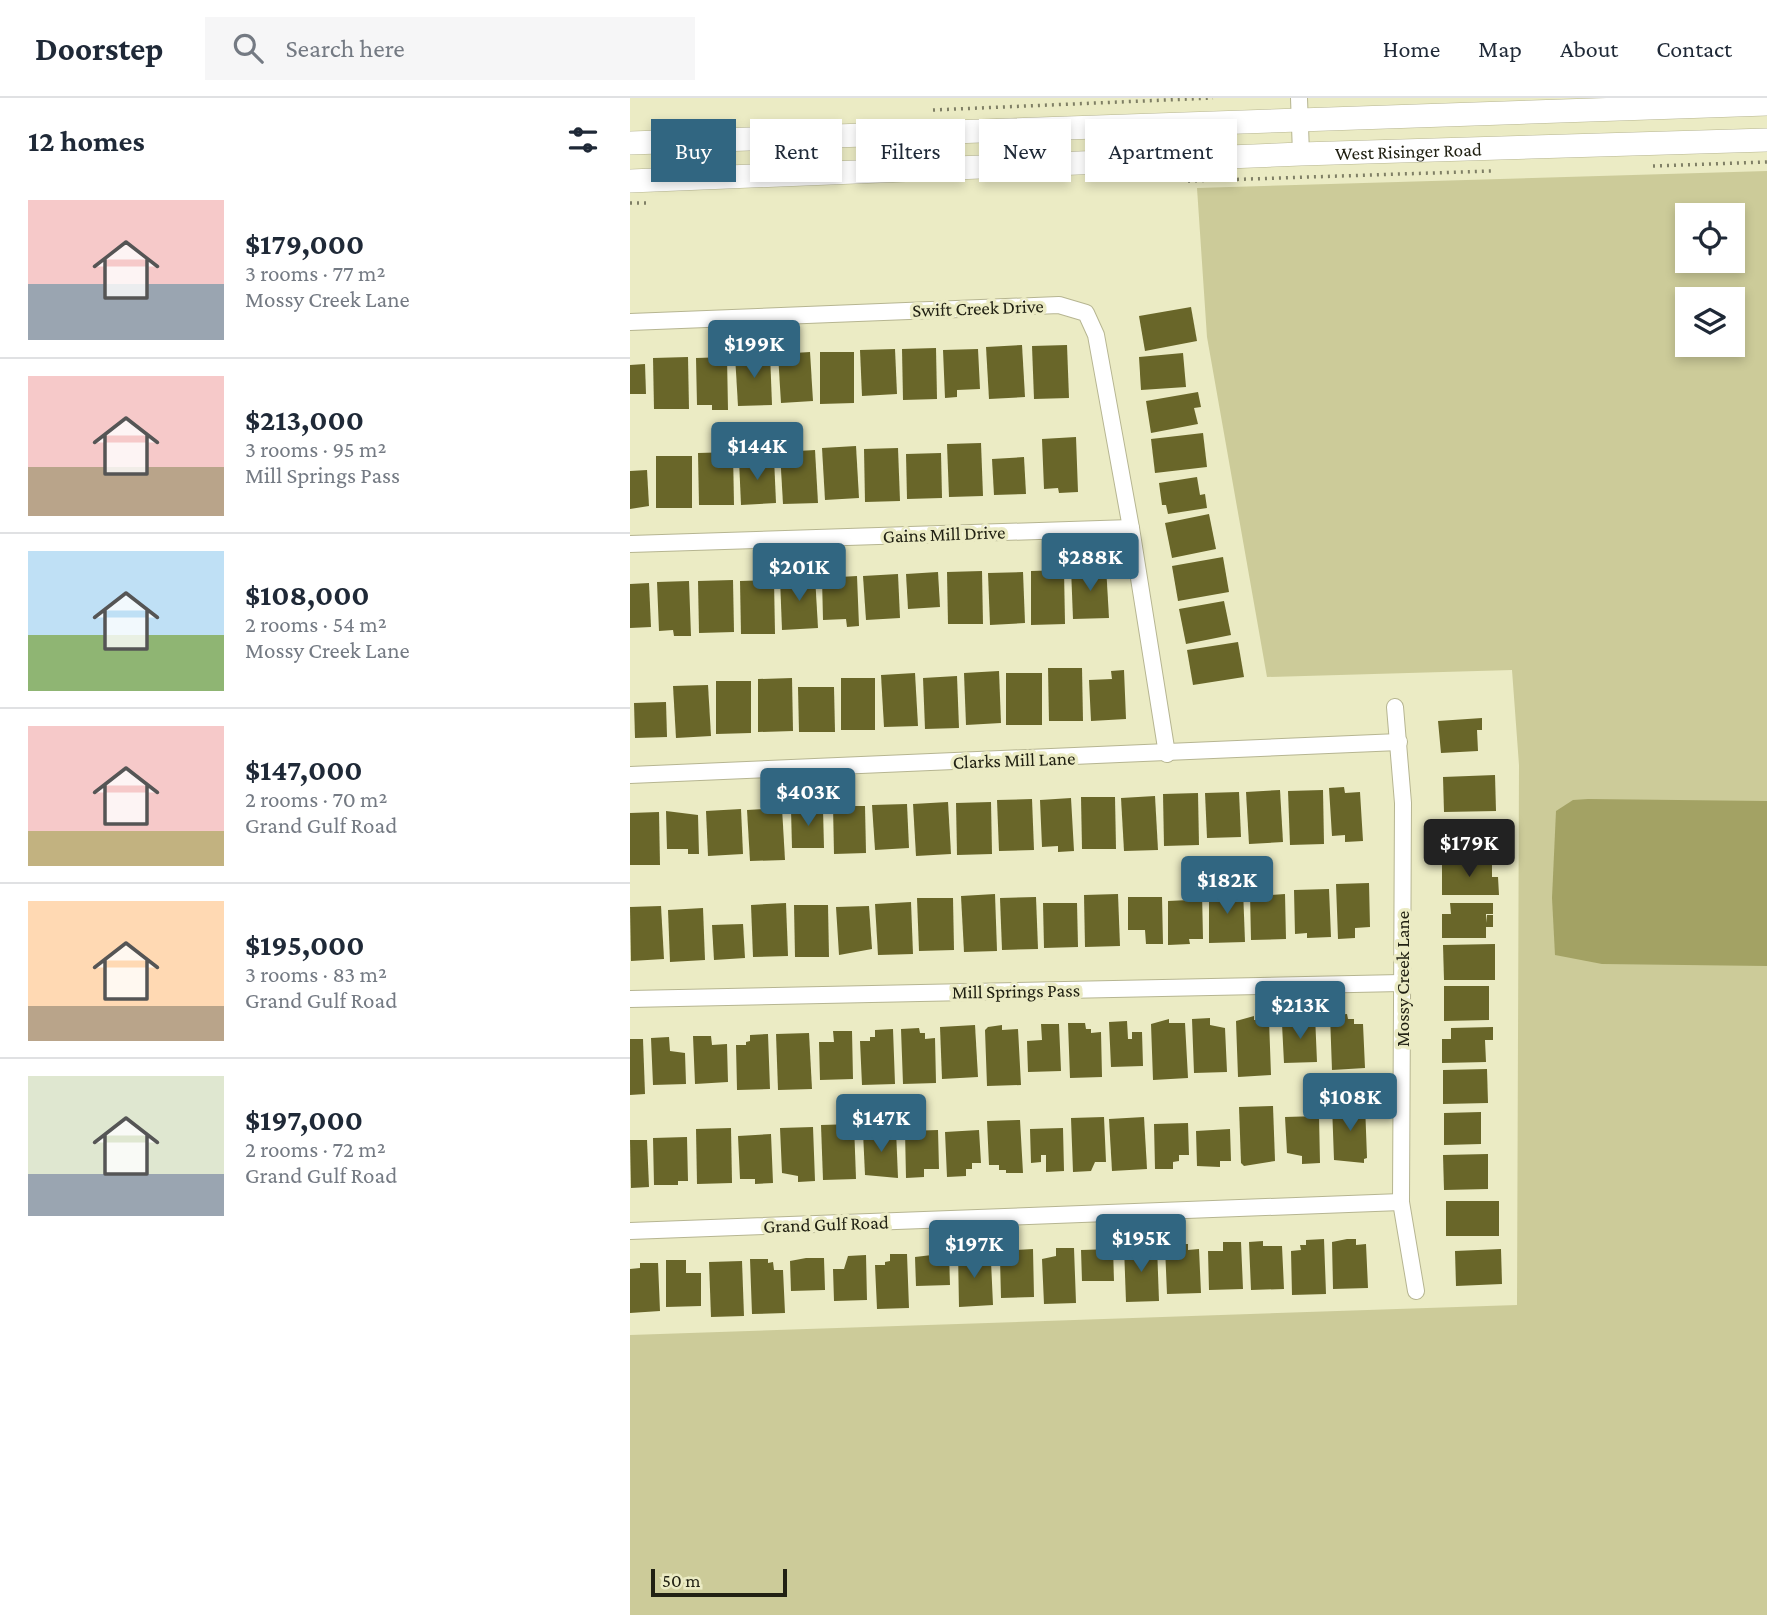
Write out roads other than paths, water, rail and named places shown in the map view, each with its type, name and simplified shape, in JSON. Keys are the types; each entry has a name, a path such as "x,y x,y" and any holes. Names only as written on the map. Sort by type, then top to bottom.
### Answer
{"main road":[{"name":"West Risinger Road","path":"630,143 1299,108 1767,104"},
{"path":"1517,149 1540,140 1647,138 1673,133 1684,124 1690,106"},
{"name":"West Risinger Road","path":"630,181 1301,154 1767,140"}],"street":[{"path":"1299,108 1301,154"},
{"name":"Swift Creek Drive","path":"630,322 1059,305 1086,313 1096,335 1131,528 1167,754"},
{"name":"Gains Mill Drive","path":"630,544 1131,528"},
{"name":"Mossy Creek Lane","path":"1395,708 1403,803 1401,1202 1416,1291"},
{"name":"Clarks Mill Lane","path":"630,775 1399,742"},
{"name":"Mill Springs Pass","path":"630,999 1401,983"},
{"name":"Grand Gulf Road","path":"630,1231 1401,1202"}]}
